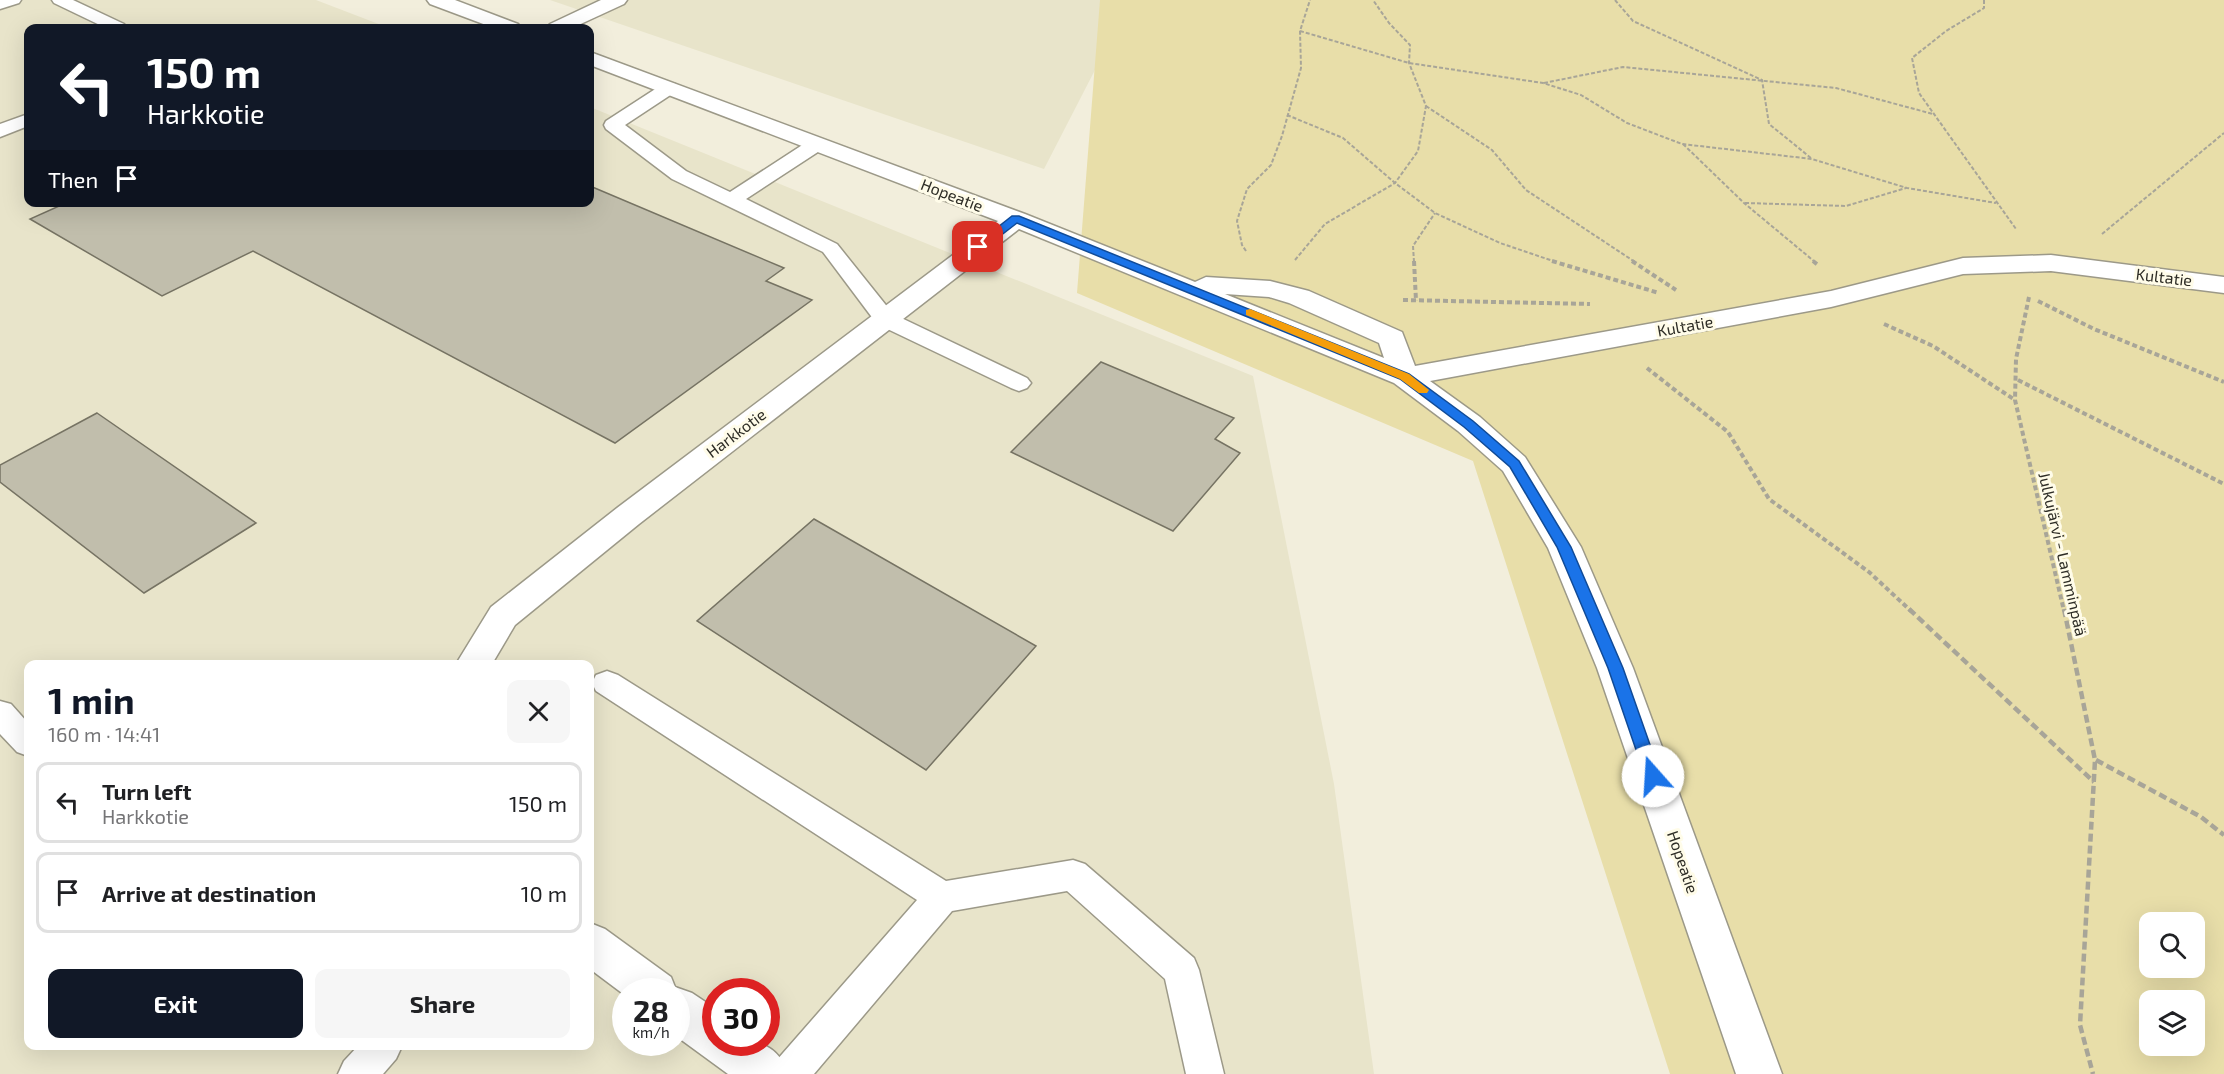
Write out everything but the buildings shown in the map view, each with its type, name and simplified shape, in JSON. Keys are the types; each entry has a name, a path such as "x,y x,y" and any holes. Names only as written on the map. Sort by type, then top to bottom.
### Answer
{"street":[{"path":"437,0 500,24"},
{"path":"566,24 617,0"},
{"name":"Hopeatie","path":"594,60 1181,284 1404,377 1469,424 1514,464 1564,547 1615,668 1759,1074"},
{"name":"Harkkotie","path":"476,660 503,616 637,509 1016,219"},
{"name":"Kultatie","path":"1404,377 1842,296 1963,266 2051,263 2224,285"},
{"path":"1181,284 1270,289 1299,297 1392,338 1404,377"},
{"path":"594,946 636,978"},
{"path":"742,1056 766,1074"}],"lane":[{"path":"0,4 13,0"},
{"path":"60,0 110,24"},
{"path":"669,88 613,125 679,175 830,248 885,319 1019,383"},
{"path":"0,131 24,122"},
{"path":"731,200 817,144"},
{"path":"607,683 942,897"},
{"path":"0,713 24,739"},
{"path":"789,1074 942,897 1073,875 1181,970 1205,1074"},
{"path":"357,1074 379,1050"}],"path":[{"path":"1310,0 1300,31 1301,68 1271,165 1247,189 1237,220 1242,245 1270,289 1325,224 1395,183 1418,151 1426,106 1409,63 1410,45 1389,23 1373,0"},
{"path":"1615,0 1633,21 1762,80"},
{"path":"1984,0 1984,8 1946,31 1912,58 1919,93 2013,227 2051,263 2094,240 2224,133"},
{"path":"1300,31 1409,63 1543,83 1581,94 1627,123 1682,144 1812,159 1907,188 1996,203"},
{"path":"1543,83 1623,67 1836,88 1933,114"},
{"path":"1762,80 1769,124 1812,159"},
{"path":"1426,106 1492,150 1526,190 1683,294"},
{"path":"1287,115 1343,138 1395,183 1435,213 1500,243 1669,296"},
{"path":"1682,144 1842,296 1932,346 2015,400"},
{"path":"1744,203 1846,206 1907,188"},
{"path":"1416,301 1413,246 1435,213"},
{"name":"Julkujärvi - Lamminpää","path":"2051,263 2043,282 2029,297 2016,359 2018,380 2015,400 2096,760 2080,1025 2093,1074"},
{"path":"2029,297 2094,328 2224,382"},
{"path":"1393,300 1595,304"},
{"path":"1612,339 1728,432 1769,499 1869,572 2094,783"},
{"path":"2018,380 2224,484"},
{"path":"2096,760 2201,817 2224,835"}],"shaded area":[{"path":"0,0 316,0 379,24 24,24 24,207 594,207 594,109 1253,376 1334,784 1374,1074 0,1074"},
{"path":"550,0 1131,0 1044,169"},
{"path":"1100,0 2224,0 2224,1074 1670,1074 1473,461 1077,293"}],"slow traffic":[{"path":"1250,313 1404,377 1423,390"}],"route":[{"path":"978,247 1016,219 1181,284 1404,377 1469,424 1514,464 1564,547 1615,668 1653,776"}]}
